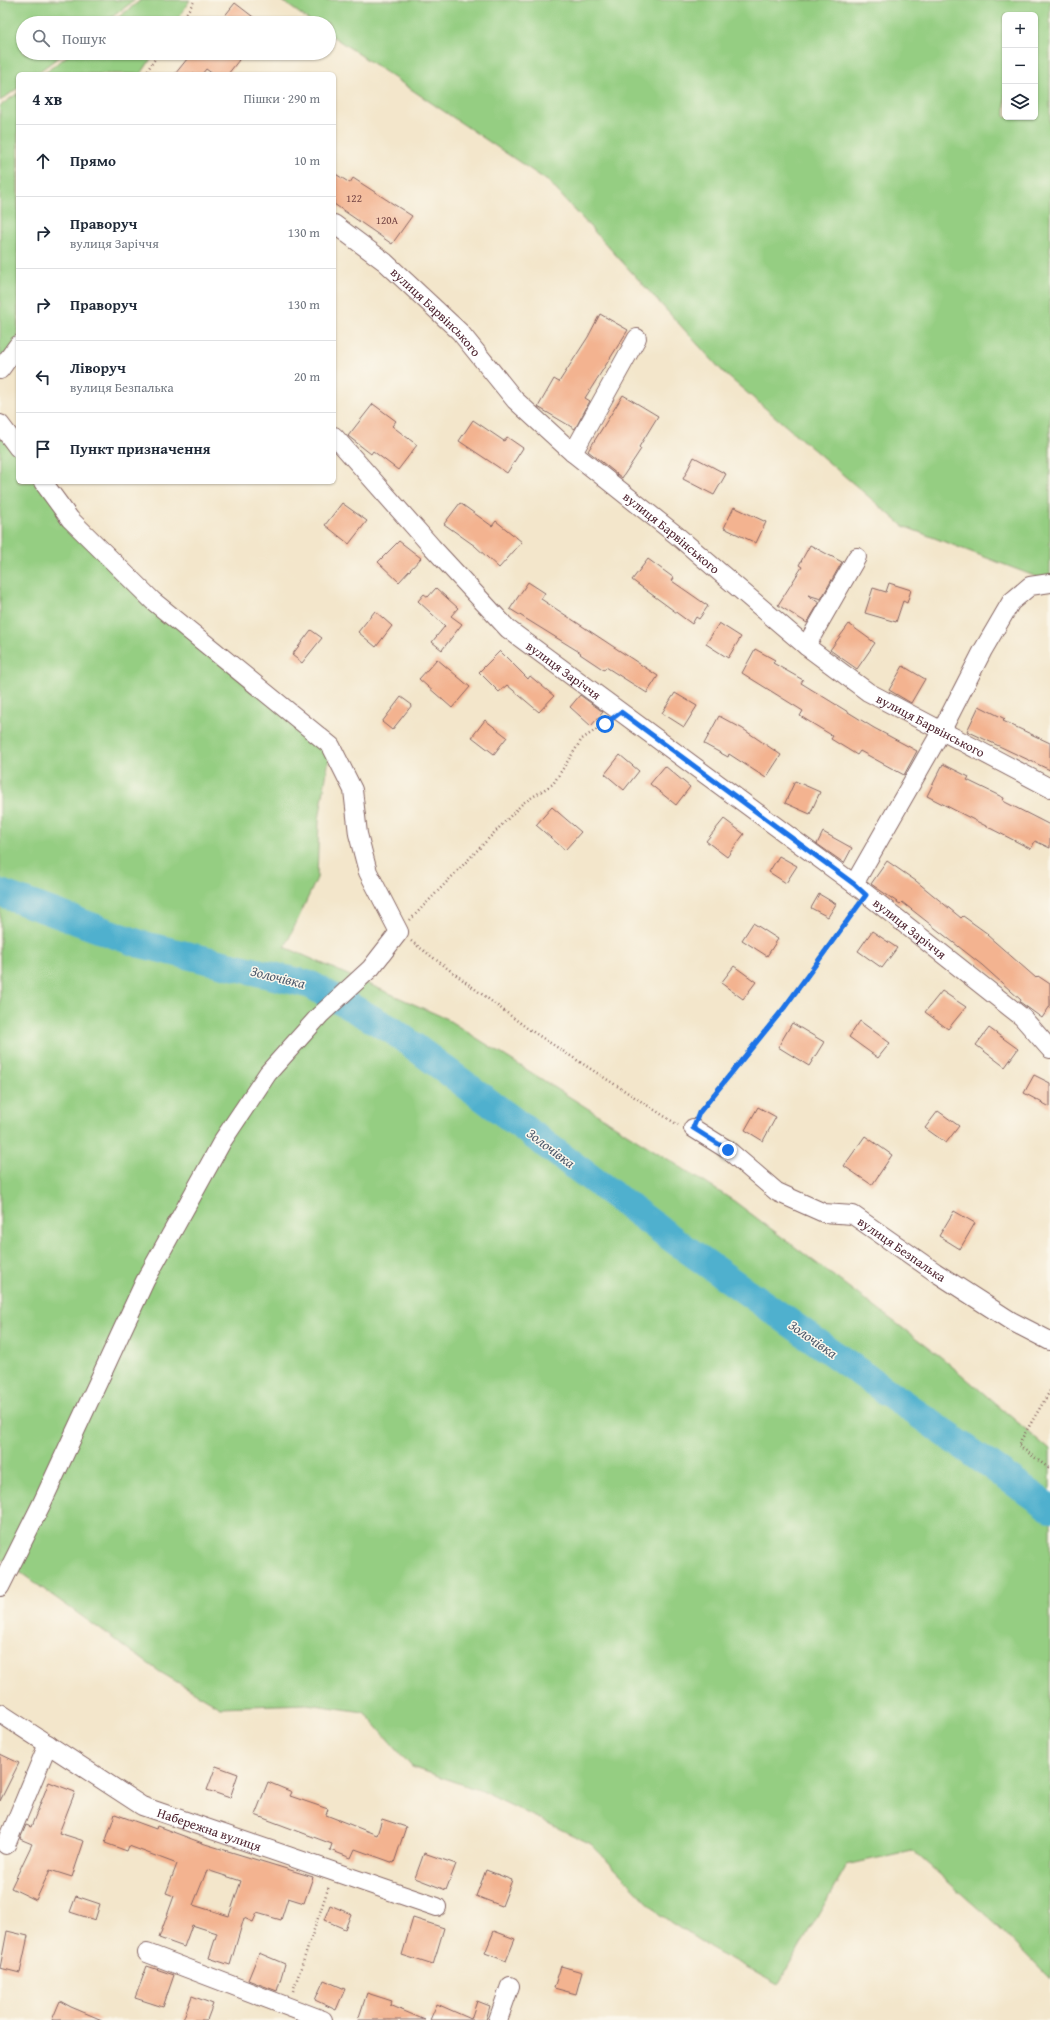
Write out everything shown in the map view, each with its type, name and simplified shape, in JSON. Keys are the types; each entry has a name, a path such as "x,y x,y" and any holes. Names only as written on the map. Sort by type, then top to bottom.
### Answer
{"street":[{"name":"вулиця Барвінського","path":"336,225 385,262 460,332 515,400 573,453 675,534 806,646 868,692 1050,788"},
{"path":"573,453 637,338"},
{"path":"0,370 16,348"},
{"path":"0,424 16,445"},
{"name":"вулиця Заріччя","path":"336,438 508,629 860,889 960,966 1022,1017 1050,1049"},
{"path":"0,1587 42,1503 145,1281 223,1140 268,1073 320,1016 371,968 399,932 368,872 358,834 353,790 331,746 153,601 70,519 44,484"},
{"path":"806,646 857,557"},
{"path":"860,889 983,650 1011,602 1030,586 1050,583"},
{"name":"вулиця Безпалька","path":"693,1128 728,1150 777,1192 824,1213 853,1215 935,1272 999,1313 1050,1341"},
{"name":"Набережна вулиця","path":"0,1713 142,1806 437,1907"},
{"path":"6,1845 48,1744"},
{"path":"147,1953 323,2020"},
{"path":"498,2020 510,1986"}],"path":[{"path":"185,16 195,0"},
{"path":"146,72 154,60"},
{"path":"621,712 582,739 553,784 523,803 399,932 527,1028 675,1124 693,1128 699,1113 784,1008 860,889"},
{"path":"1050,1391 1018,1445 1050,1469"},
{"path":"288,2006 334,1872"}],"green space":[{"path":"0,0 135,0 113,16 16,16 16,60 55,60 39,72 16,72 16,89 0,101"},
{"path":"141,0 190,0 180,16 120,16"},
{"path":"281,0 1050,0 1050,582 903,526 724,373 549,182 336,39 336,16 303,16"},
{"path":"62,60 150,60 142,72 46,72"},
{"path":"16,94 16,342 0,364 0,106"},
{"path":"0,424 16,445 16,484 44,484 70,519 331,746 319,820 317,878 285,947 445,1018 734,1201 941,1357 1050,1450 1050,1979 998,1926 912,1850 847,1865 778,1985 706,1945 659,1914 591,1844 479,1790 412,1767 364,1712 307,1704 220,1707 160,1672 0,1558"}],"building":[{"path":"235,3 252,16 225,16"},
{"path":"186,60 239,60 230,72 210,72 206,69 204,72 177,72"},
{"path":"336,174 350,183 353,178 412,216 392,244 336,205"},
{"path":"600,314 628,330 585,398 590,401 575,429 538,407 554,379 559,382 588,337"},
{"path":"623,395 658,416 639,447 641,449 622,478 588,451"},
{"path":"373,404 396,421 392,426 417,445 398,470 373,451 371,454 348,436"},
{"path":"473,420 504,441 507,437 523,448 507,473 459,441"},
{"path":"694,457 726,474 714,495 683,479"},
{"path":"342,503 367,521 349,544 325,525"},
{"path":"460,503 492,526 496,521 522,542 499,568 475,546 444,524"},
{"path":"734,507 766,522 756,543 724,528"},
{"path":"399,541 421,558 399,582 378,562"},
{"path":"810,545 842,562 821,599 808,595 819,603 807,623 778,605 802,567 799,565"},
{"path":"648,559 674,578 672,581 708,606 699,619 696,617 692,624 632,580"},
{"path":"528,582 545,593 541,599 658,676 647,693 606,667 604,670 580,654 581,653 510,609"},
{"path":"889,583 911,590 907,603 903,601 896,622 865,613 873,588 886,592"},
{"path":"436,588 458,608 451,616 462,624 442,650 432,642 445,626 418,601 424,594 428,597"},
{"path":"375,611 392,626 376,647 358,632"},
{"path":"719,623 741,637 728,658 706,644"},
{"path":"849,624 875,643 857,669 830,650"},
{"path":"311,630 322,638 302,663 292,655"},
{"path":"755,649 775,660 773,663 803,680 801,683 874,728 917,751 904,775 860,751 857,755 831,739 833,736 800,716 803,711 742,673"},
{"path":"500,651 528,679 530,676 554,696 539,712 507,685 499,692 479,672"},
{"path":"437,659 470,687 452,708 419,679"},
{"path":"903,666 925,679 911,703 889,690"},
{"path":"675,693 697,706 684,727 662,713"},
{"path":"580,695 603,712 591,726 570,707"},
{"path":"401,697 412,705 392,730 382,722"},
{"path":"979,706 1005,719 1003,721 1050,743 1050,770 967,731"},
{"path":"719,716 743,729 781,755 766,778 729,754 728,757 704,744"},
{"path":"485,720 507,737 494,754 472,737"},
{"path":"620,755 639,771 624,790 605,774"},
{"path":"943,764 969,777 967,780 1004,798 1003,801 1050,825 1050,848 1035,841 1031,849 927,796"},
{"path":"665,766 690,787 676,805 650,784"},
{"path":"795,781 820,792 810,814 785,803"},
{"path":"552,807 581,832 565,850 536,825"},
{"path":"724,819 744,834 727,857 706,841"},
{"path":"823,832 852,848 844,863 817,844"},
{"path":"779,856 797,866 786,883 769,872"},
{"path":"887,861 916,881 961,918 963,916 988,934 987,935 1036,978 1038,976 1050,984 1050,1006 1042,1018 1020,1002 1021,1000 982,965 902,902 900,904 871,884"},
{"path":"819,894 836,904 828,917 811,908"},
{"path":"753,923 778,939 767,956 742,940"},
{"path":"872,931 897,948 882,968 858,951"},
{"path":"734,966 756,982 743,999 721,983"},
{"path":"942,991 966,1007 948,1029 925,1012"},
{"path":"860,1021 890,1043 878,1058 849,1037"},
{"path":"792,1023 824,1042 809,1066 778,1047"},
{"path":"989,1028 1018,1049 1005,1067 976,1045"},
{"path":"1034,1075 1050,1083 1050,1107 1024,1093"},
{"path":"758,1107 776,1117 763,1141 745,1130"},
{"path":"938,1111 959,1126 946,1143 925,1128"},
{"path":"865,1136 892,1155 872,1185 844,1166"},
{"path":"954,1211 975,1223 960,1249 939,1236"},
{"path":"0,1754 19,1763 0,1801"},
{"path":"216,1766 238,1774 230,1798 207,1790"},
{"path":"49,1782 75,1792 59,1833 84,1841 72,1877 50,1870 36,1900 11,1888 32,1844 20,1839 26,1825 31,1827"},
{"path":"268,1782 292,1792 290,1796 328,1809 326,1815 377,1835 382,1819 406,1827 394,1863 355,1849 351,1858 330,1850 332,1844 255,1815"},
{"path":"115,1814 156,1829 157,1826 205,1844 313,1877 304,1903 288,1898 281,1920 257,1913 253,1922 244,1918 230,1965 209,1958 217,1933 192,1925 184,1947 159,1938 174,1896 166,1893 177,1864 129,1846 127,1851 105,1843","holes":["207,1870 241,1881 229,1916 193,1905"]},
{"path":"424,1853 456,1864 446,1890 415,1878"},
{"path":"486,1870 512,1880 502,1906 476,1896"},
{"path":"76,1896 100,1904 95,1920 70,1912"},
{"path":"330,1905 351,1914 345,1929 324,1920"},
{"path":"413,1918 444,1928 433,1965 402,1955"},
{"path":"7,1931 28,1936 20,1973 0,1968"},
{"path":"494,1931 515,1939 506,1961 485,1953"},
{"path":"259,1953 285,1964 277,1991 248,1980"},
{"path":"147,1966 174,1975 163,2007 135,1998"},
{"path":"561,1966 582,1972 576,1994 554,1988"},
{"path":"324,1980 345,1989 336,2010 315,2000"},
{"path":"367,1993 392,2001 390,2005 425,2020 358,2020"},
{"path":"192,1996 213,2004 207,2020 183,2020"},
{"path":"60,2001 71,2007 102,2020 52,2020"},
{"path":"477,2001 490,2006 486,2020 430,2020 437,2004 471,2019"}],"waterway":[{"name":"Золочівка","path":"0,893 140,944 311,985 392,1030 678,1243 1050,1508"}],"route":[{"path":"605,724 621,712 649,731 854,884 866,895 784,1008 699,1113 693,1128 728,1150"}]}
